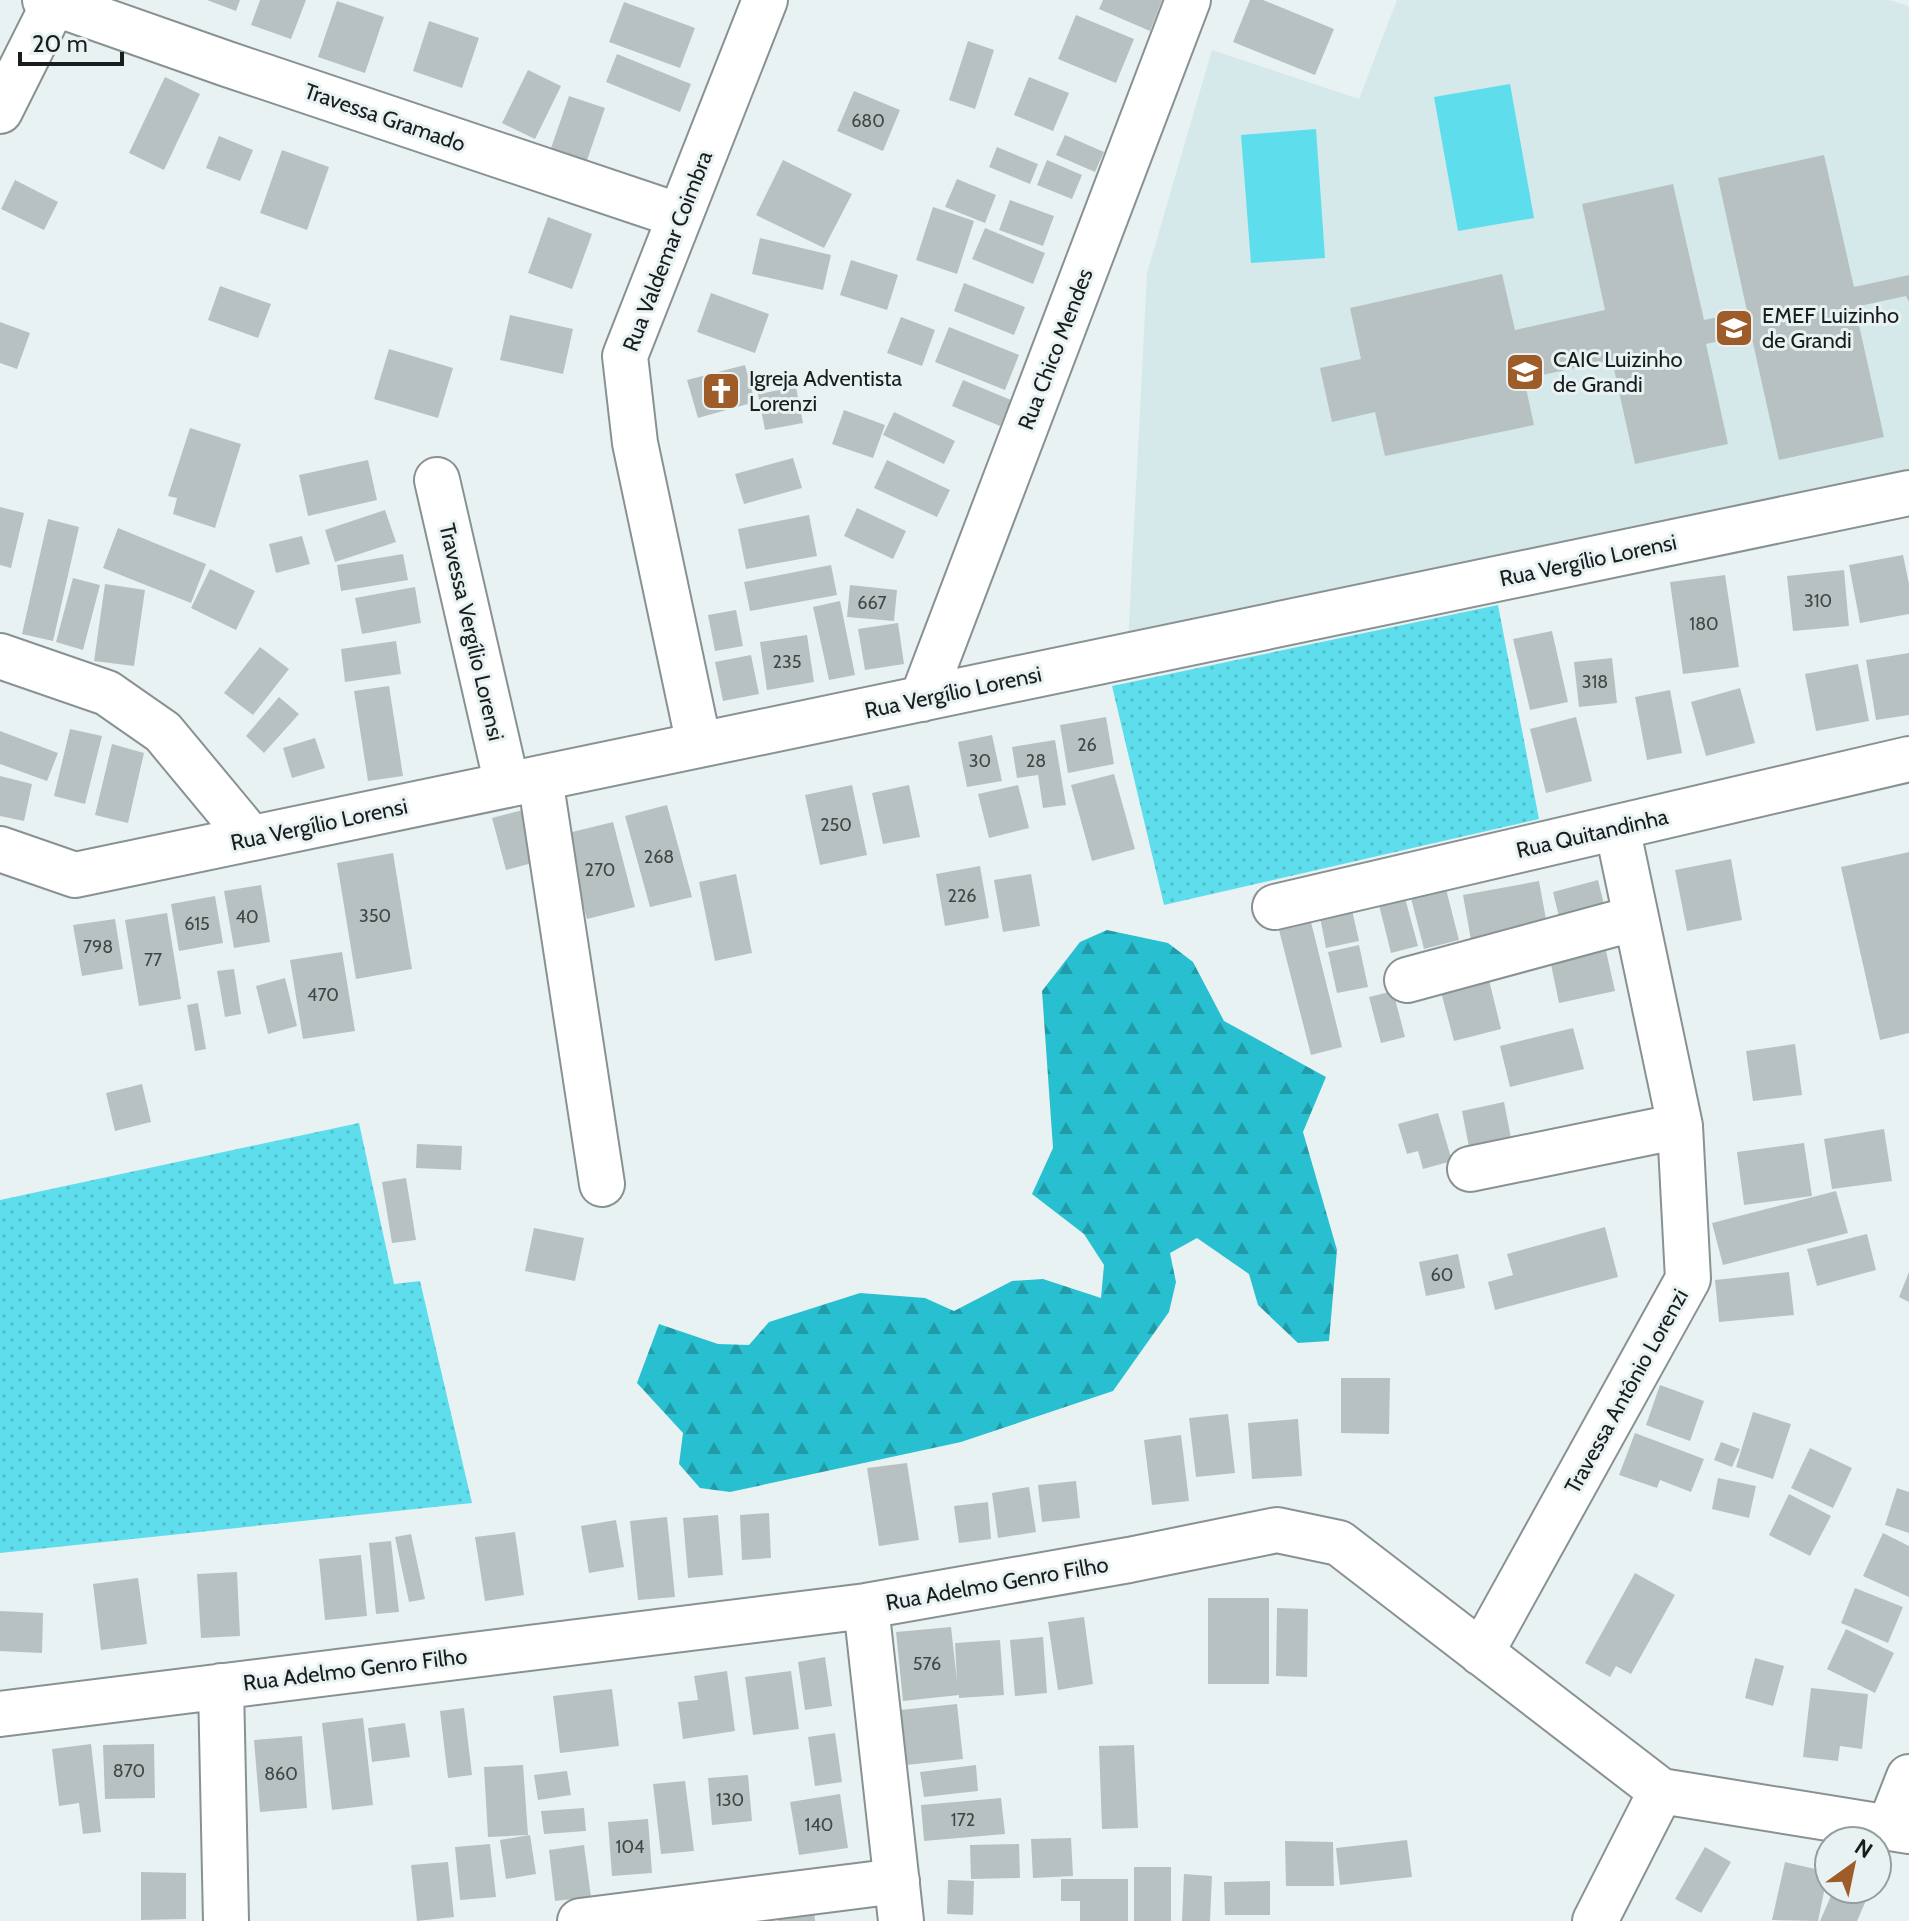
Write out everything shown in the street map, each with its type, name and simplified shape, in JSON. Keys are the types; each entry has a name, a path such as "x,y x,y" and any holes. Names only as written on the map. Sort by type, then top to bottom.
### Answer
{"street":[{"name":"Rua Valdemar Coimbra","path":"699,745 635,443 625,356 765,0"},
{"name":"Rua Chico Mendes","path":"922,699 1188,0"},
{"name":"Travessa Gramado","path":"49,1 680,216"},
{"path":"0,111 49,1"},
{"name":"Travessa Vergílio Lorensi","path":"437,480 524,781 602,1184"},
{"name":"Rua Vergílio Lorensi","path":"0,849 75,875 1909,493"},
{"path":"0,656 107,693 163,732 251,838"},
{"name":"Rua Quitandinha","path":"1275,907 1909,759"},
{"name":"Travessa Antônio Lorenzi","path":"1481,1653 1688,1279 1680,1126 1617,827"},
{"path":"1407,980 1636,918"},
{"path":"1470,1169 1680,1126"},
{"name":"Rua Adelmo Genro Filho","path":"0,1714 866,1606 1129,1560 1277,1530 1339,1543 1661,1791 1899,1830"},
{"path":"580,1921 899,1901 866,1606"},
{"path":"221,1686 226,1921"},
{"path":"1899,1830 1909,1777"},
{"path":"1595,1921 1661,1791"}],"shaded area":[{"name":"CAIC Luizinho de Grandi","path":"1397,0 1889,0 1909,6 1909,472 1128,643 1147,273 1212,50 1359,99"},
{"path":"1510,84 1534,218 1458,231 1434,97"},
{"path":"1316,129 1325,258 1251,263 1241,135"},
{"path":"1498,605 1539,819 1164,905 1112,686"},
{"path":"359,1123 394,1284 420,1281 472,1503 0,1553 0,1200"}],"green space":[{"path":"1107,930 1168,943 1193,962 1224,1021 1326,1077 1303,1132 1337,1250 1329,1341 1298,1343 1258,1305 1249,1274 1197,1238 1170,1253 1176,1282 1169,1312 1113,1391 961,1442 730,1492 700,1488 679,1464 683,1433 637,1383 659,1324 718,1344 749,1345 769,1322 860,1293 925,1298 954,1311 1012,1281 1043,1279 1101,1298 1104,1265 1084,1234 1032,1194 1053,1148 1042,991 1080,942"}],"building":[{"path":"207,0 240,0 236,11"},
{"path":"260,0 306,0 291,39 251,25"},
{"path":"1103,0 1162,0 1150,31 1099,9"},
{"path":"1250,0 1263,0 1334,29 1315,75 1233,42"},
{"path":"337,1 384,17 365,73 318,57"},
{"path":"624,2 695,28 680,68 609,42"},
{"path":"1076,15 1134,39 1116,83 1058,59"},
{"path":"429,21 479,38 462,88 413,71"},
{"path":"968,41 994,50 975,109 949,100"},
{"path":"617,54 691,84 680,112 606,82"},
{"path":"528,70 561,86 535,139 502,123"},
{"path":"165,77 200,94 164,170 129,153"},
{"path":"1029,77 1069,93 1053,131 1014,115"},
{"path":"854,91 900,110 883,151 837,131"},
{"path":"569,96 605,108 585,166 549,154"},
{"path":"1065,135 1104,152 1095,172 1056,155"},
{"path":"219,136 253,150 240,181 206,168"},
{"path":"997,147 1038,164 1030,184 989,167"},
{"path":"282,150 329,167 307,230 260,213"},
{"path":"1824,155 1854,287 1909,275 1909,302 1906,296 1855,307 1884,437 1779,460 1751,334 1706,344 1728,444 1635,464 1612,360 1524,379 1534,425 1385,456 1375,412 1332,422 1320,368 1361,359 1350,308 1502,274 1515,330 1605,310 1582,204 1673,184 1704,320 1747,311 1718,178"},
{"path":"783,160 852,194 824,248 756,215"},
{"path":"1047,160 1082,175 1072,199 1037,185"},
{"path":"957,179 996,195 985,223 945,207"},
{"path":"15,180 58,202 44,230 1,209"},
{"path":"1010,200 1054,216 1043,246 999,230"},
{"path":"933,207 974,221 957,274 916,260"},
{"path":"548,217 592,234 572,289 528,273"},
{"path":"985,228 1045,253 1033,284 972,259"},
{"path":"760,238 831,255 823,290 752,274"},
{"path":"851,260 898,275 887,310 840,295"},
{"path":"964,283 1025,307 1014,335 954,311"},
{"path":"220,286 271,304 258,338 208,320"},
{"path":"711,293 769,314 755,353 697,332"},
{"path":"510,315 573,329 563,374 500,360"},
{"path":"901,317 935,330 922,366 887,353"},
{"path":"0,322 30,333 17,369 0,363"},
{"path":"949,327 1019,355 1005,390 935,362"},
{"path":"389,349 453,368 438,418 374,399"},
{"name":"Igreja Adventista Lorenzi","path":"745,365 755,402 698,418 687,380"},
{"path":"963,380 1011,400 1000,426 952,406"},
{"path":"796,387 803,423 765,430 758,394"},
{"path":"844,410 885,425 873,458 832,444"},
{"path":"894,412 955,441 944,464 883,435"},
{"path":"190,428 241,444 215,528 173,514 177,498 168,496"},
{"path":"793,458 802,488 744,504 735,474"},
{"path":"368,460 377,500 308,516 299,475"},
{"path":"887,460 950,490 937,517 874,488"},
{"path":"0,507 24,513 11,568 0,565"},
{"path":"857,508 906,531 893,559 844,536"},
{"path":"385,510 396,542 335,562 325,530"},
{"path":"809,515 817,556 746,569 738,529"},
{"path":"48,519 79,527 53,641 22,634"},
{"path":"118,528 206,564 191,603 103,568"},
{"path":"302,536 310,564 276,573 269,544"},
{"path":"403,554 408,580 341,591 337,565"},
{"path":"1903,555 1909,584 1909,614 1860,623 1849,565"},
{"path":"831,565 837,595 750,611 744,582"},
{"path":"210,569 255,591 236,630 191,608"},
{"path":"1844,570 1849,626 1793,631 1787,576"},
{"path":"1725,575 1739,667 1683,674 1670,582"},
{"path":"73,578 100,585 83,650 56,642"},
{"path":"105,584 145,590 134,666 94,661"},
{"path":"850,585 897,590 894,621 847,617"},
{"path":"415,587 421,623 362,634 355,598"},
{"path":"840,601 855,675 829,680 813,607"},
{"path":"736,610 743,646 715,651 708,615"},
{"path":"898,623 904,664 865,670 858,629"},
{"path":"1552,631 1568,702 1530,710 1513,639"},
{"path":"807,635 814,682 767,690 760,642"},
{"path":"396,641 401,674 345,682 341,649"},
{"path":"260,647 289,669 253,715 224,693"},
{"path":"1909,653 1909,715 1876,720 1866,660"},
{"path":"751,655 759,694 723,701 715,662"},
{"path":"1612,658 1617,703 1579,707 1574,662"},
{"path":"1858,664 1869,721 1816,731 1805,674"},
{"path":"389,686 403,776 368,781 354,691"},
{"path":"1740,688 1755,743 1706,756 1691,702"},
{"path":"1670,690 1682,753 1647,760 1635,697"},
{"path":"279,697 299,714 264,753 246,736"},
{"path":"1106,717 1114,764 1068,773 1060,725"},
{"path":"1576,717 1592,781 1546,793 1530,729"},
{"path":"70,729 102,736 85,804 54,796"},
{"path":"0,731 58,753 47,781 0,764"},
{"path":"992,735 1002,781 967,787 958,742"},
{"path":"315,738 325,768 292,778 283,748"},
{"path":"1055,740 1066,805 1043,808 1038,775 1017,778 1012,747"},
{"path":"112,744 144,753 128,823 95,815"},
{"path":"1114,774 1135,849 1092,861 1071,785"},
{"path":"0,776 32,784 24,821 0,816"},
{"path":"852,785 867,855 820,865 805,795"},
{"path":"909,785 920,837 883,844 872,793"},
{"path":"1018,785 1029,828 989,838 978,794"},
{"path":"667,805 692,897 650,907 625,816"},
{"path":"523,810 536,862 506,870 492,818"},
{"path":"613,822 635,907 587,919 564,834"},
{"path":"1909,852 1909,1033 1880,1040 1841,867"},
{"path":"393,853 412,969 356,979 337,863"},
{"path":"1731,859 1742,920 1687,931 1675,870"},
{"path":"980,866 989,918 945,926 936,874"},
{"path":"736,874 752,953 715,961 699,882"},
{"path":"1031,874 1040,926 1003,932 994,880"},
{"path":"1598,880 1606,913 1561,925 1553,892"},
{"path":"1539,881 1547,925 1471,940 1463,895"},
{"path":"261,885 270,942 234,948 224,891"},
{"path":"1446,889 1459,940 1424,949 1411,898"},
{"path":"215,896 223,943 179,951 171,904"},
{"path":"1405,898 1418,946 1391,953 1379,905"},
{"path":"1350,901 1359,941 1326,948 1318,907"},
{"path":"167,913 181,999 139,1006 125,920"},
{"path":"115,919 123,969 82,976 73,925"},
{"path":"1311,922 1342,1047 1311,1055 1279,930"},
{"path":"1602,933 1615,991 1559,1003 1547,945"},
{"path":"1359,945 1368,987 1337,993 1328,952"},
{"path":"342,952 355,1031 303,1039 290,960"},
{"path":"234,969 241,1014 225,1017 217,971"},
{"path":"285,978 297,1026 268,1034 256,986"},
{"path":"1489,980 1501,1029 1454,1041 1441,992"},
{"path":"1393,991 1405,1037 1381,1043 1369,997"},
{"path":"198,1003 206,1049 195,1051 187,1005"},
{"path":"1573,1028 1584,1069 1510,1087 1500,1046"},
{"path":"1795,1044 1802,1095 1753,1101 1746,1051"},
{"path":"142,1084 151,1122 115,1131 106,1093"},
{"path":"1504,1102 1511,1138 1469,1147 1462,1111"},
{"path":"1438,1113 1452,1161 1423,1169 1418,1151 1407,1154 1398,1124"},
{"path":"1884,1129 1892,1181 1832,1189 1824,1139"},
{"path":"1804,1143 1812,1196 1744,1205 1737,1152"},
{"path":"417,1144 462,1146 461,1170 416,1168"},
{"path":"406,1178 416,1240 392,1243 382,1182"},
{"path":"1836,1191 1848,1233 1723,1265 1712,1223"},
{"path":"1605,1227 1618,1277 1495,1310 1488,1282 1513,1275 1507,1254"},
{"path":"534,1228 584,1238 575,1281 525,1271"},
{"path":"1867,1234 1876,1270 1817,1286 1807,1249"},
{"path":"1458,1254 1465,1288 1426,1296 1419,1262"},
{"path":"1789,1272 1794,1315 1719,1322 1715,1280"},
{"path":"1909,1272 1909,1302 1899,1297"},
{"path":"1341,1378 1390,1378 1389,1434 1341,1433"},
{"path":"1660,1385 1704,1401 1690,1441 1646,1425"},
{"path":"1753,1412 1791,1424 1773,1479 1736,1467"},
{"path":"1228,1414 1235,1473 1196,1477 1189,1418"},
{"path":"1298,1419 1302,1476 1252,1479 1248,1423"},
{"path":"1635,1433 1704,1459 1691,1492 1660,1480 1657,1488 1619,1475"},
{"path":"1181,1435 1189,1501 1152,1505 1144,1440"},
{"path":"1721,1442 1740,1449 1732,1467 1714,1460"},
{"path":"1810,1448 1852,1468 1833,1508 1791,1488"},
{"path":"907,1463 919,1540 879,1546 867,1468"},
{"path":"1718,1478 1756,1486 1749,1518 1712,1509"},
{"path":"1076,1481 1080,1518 1042,1522 1038,1485"},
{"path":"1029,1487 1036,1532 998,1538 992,1493"},
{"path":"1897,1488 1909,1492 1909,1533 1885,1525"},
{"path":"1789,1494 1831,1516 1810,1556 1769,1535"},
{"path":"988,1502 991,1539 959,1543 954,1506"},
{"path":"769,1513 771,1558 742,1560 740,1515"},
{"path":"718,1515 723,1575 688,1578 683,1518"},
{"path":"667,1517 675,1597 638,1600 630,1521"},
{"path":"616,1520 624,1567 589,1573 581,1526"},
{"path":"515,1532 524,1595 485,1601 475,1537"},
{"path":"1883,1533 1909,1546 1909,1597 1863,1576"},
{"path":"411,1534 425,1599 409,1602 395,1537"},
{"path":"391,1541 399,1612 376,1614 369,1543"},
{"path":"361,1555 367,1616 325,1620 319,1559"},
{"path":"237,1572 240,1636 201,1638 197,1574"},
{"path":"1635,1573 1675,1595 1631,1674 1616,1666 1610,1677 1585,1663"},
{"path":"138,1578 147,1644 101,1650 93,1584"},
{"path":"1855,1588 1903,1607 1888,1643 1841,1623"},
{"path":"1208,1598 1269,1598 1269,1684 1208,1684"},
{"path":"1277,1608 1308,1609 1307,1677 1276,1676"},
{"path":"0,1611 43,1613 42,1653 0,1651"},
{"path":"1084,1617 1093,1684 1058,1690 1048,1622"},
{"path":"951,1627 957,1681 955,1643 1000,1640 1004,1695 959,1698 959,1695 903,1701 896,1632"},
{"path":"1846,1629 1894,1653 1875,1693 1827,1669"},
{"path":"1043,1637 1047,1693 1015,1696 1010,1640"},
{"path":"825,1657 832,1706 805,1710 798,1662"},
{"path":"1755,1658 1784,1666 1773,1706 1745,1698"},
{"path":"727,1671 735,1731 683,1739 678,1702 698,1700 694,1676"},
{"path":"791,1671 799,1729 753,1735 745,1677"},
{"path":"1811,1688 1868,1694 1862,1749 1840,1746 1838,1761 1803,1757"},
{"path":"612,1689 619,1746 560,1753 553,1696"},
{"path":"957,1704 963,1759 906,1765 900,1710"},
{"path":"464,1708 472,1775 448,1778 440,1711"},
{"path":"363,1718 373,1805 332,1810 322,1723"},
{"path":"405,1723 410,1757 372,1762 368,1728"},
{"path":"835,1733 842,1782 815,1786 808,1737"},
{"path":"302,1736 307,1808 260,1812 254,1740"},
{"path":"91,1744 101,1832 83,1834 79,1803 59,1806 52,1749"},
{"path":"154,1744 155,1798 105,1799 103,1745"},
{"path":"1134,1745 1138,1828 1102,1829 1099,1746"},
{"path":"523,1765 528,1835 488,1837 484,1767"},
{"path":"976,1765 978,1791 924,1797 920,1772"},
{"path":"567,1771 571,1795 538,1800 534,1775"},
{"path":"748,1775 752,1821 712,1825 708,1778"},
{"path":"685,1781 694,1851 661,1854 653,1784"},
{"path":"840,1794 848,1848 799,1855 790,1802"},
{"path":"1001,1798 1005,1834 924,1841 921,1805"},
{"path":"584,1808 586,1831 544,1834 541,1811"},
{"path":"648,1819 652,1873 612,1876 608,1822"},
{"path":"530,1835 536,1874 506,1879 500,1840"},
{"path":"1071,1838 1073,1876 1033,1878 1031,1839"},
{"path":"1407,1840 1412,1877 1340,1885 1336,1848"},
{"path":"1285,1841 1333,1842 1334,1886 1286,1886"},
{"path":"490,1844 496,1897 460,1900 455,1847"},
{"path":"1019,1844 1020,1878 971,1879 970,1845"},
{"path":"584,1845 591,1897 555,1901 549,1850"},
{"path":"1705,1847 1731,1862 1701,1913 1675,1899"},
{"path":"448,1862 454,1917 417,1921 411,1865"},
{"path":"1785,1862 1813,1869 1813,1905 1821,1905 1818,1921 1772,1920"},
{"path":"1134,1867 1171,1867 1171,1921 1134,1921"},
{"path":"141,1872 186,1873 186,1919 141,1920"},
{"path":"1184,1874 1212,1876 1210,1921 1182,1921"},
{"path":"1061,1879 1128,1879 1128,1921 1080,1921 1080,1901 1061,1901"},
{"path":"948,1880 974,1881 973,1915 947,1914"},
{"path":"1270,1881 1270,1915 1225,1915 1224,1882"},
{"path":"1827,1905 1864,1905 1857,1921 1820,1921"},
{"path":"814,1907 815,1921 778,1921 777,1910"}],"place":[{"name":"EMEF Luizinho de Grandi","path":"1734,328"},
{"name":"CAIC Luizinho de Grandi","path":"1525,372"},
{"name":"Igreja Adventista Lorenzi","path":"721,391"}]}
